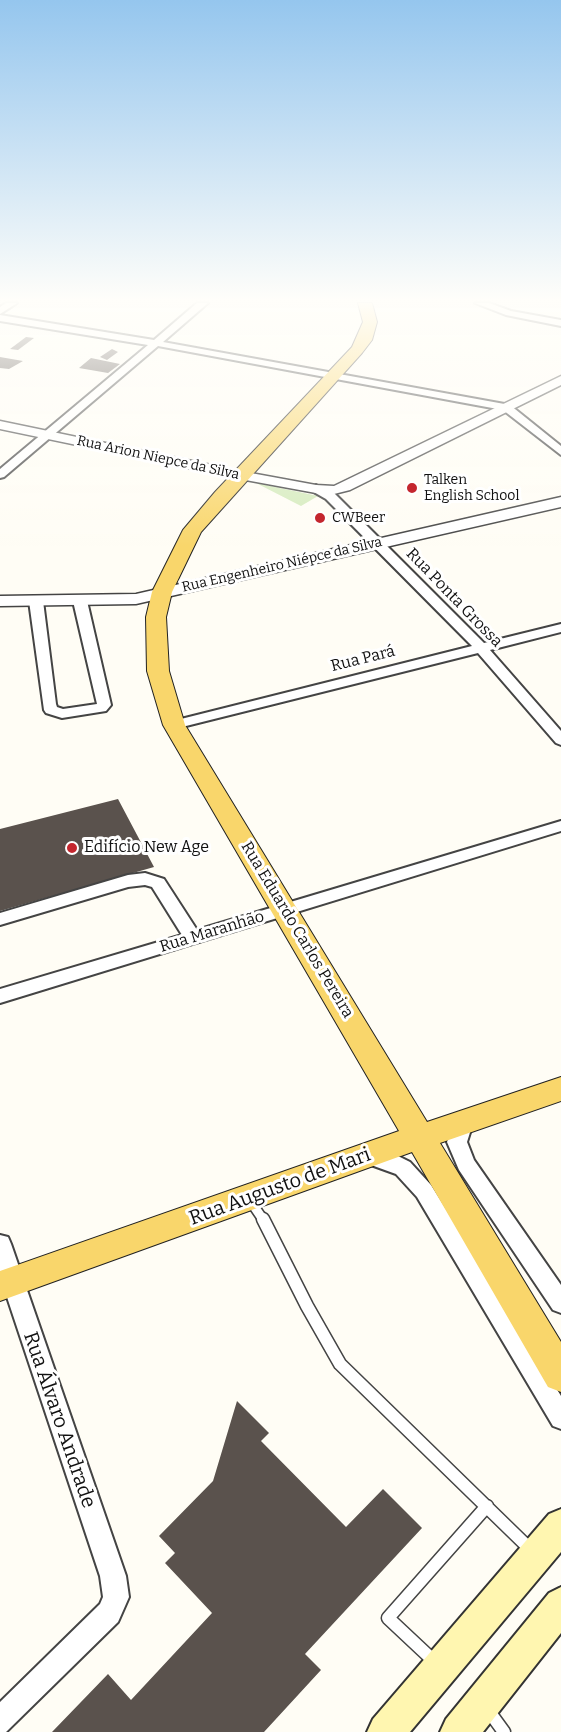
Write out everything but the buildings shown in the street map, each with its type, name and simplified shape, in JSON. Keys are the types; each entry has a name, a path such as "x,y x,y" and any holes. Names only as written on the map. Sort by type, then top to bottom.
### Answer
{"main road":[{"name":"Rua Eduardo Carlos Pereira","path":"325,384 240,475 192,531 162,592 156,617 158,671 174,725 561,1375"},
{"name":"Rua Augusto de Mari","path":"6,1284 249,1199 366,1155 561,1089"},
{"path":"386,1732 442,1669 561,1526"},
{"path":"459,1732 561,1605"}],"street":[{"path":"0,475 108,384"},
{"path":"381,384 506,407 561,452"},
{"name":"Rua Arion Niepce da Silva","path":"0,425 240,475 328,490 345,487 553,384"},
{"name":"Rua Ponta Grossa","path":"315,489 330,496 481,648 561,741"},
{"name":"Rua Engenheiro Niépce da Silva","path":"0,601 129,600 561,502"},
{"path":"36,601 49,704 51,710 62,714 101,708 104,705 80,601"},
{"name":"Rua Pará","path":"174,725 561,628"},
{"name":"Rua Maranhão","path":"0,996 561,826"},
{"path":"0,919 128,881 145,879 158,883 192,937"},
{"path":"463,1123 457,1142 466,1164 561,1304"},
{"path":"366,1155 389,1161 403,1168 424,1191 561,1418"},
{"name":"Rua Álvaro Andrade","path":"0,1244 6,1284 113,1576 116,1597 109,1613 0,1721"}],"lane":[{"path":"249,1199 264,1220 307,1306 340,1364 537,1555"},
{"path":"442,1669 388,1618 488,1506"},
{"path":"483,1702 504,1732"}],"green space":[{"path":"256,483 318,496 301,506"}],"place":[{"name":"Talken English School","path":"412,488"},
{"name":"CWBeer","path":"320,518"},
{"name":"Edifício New Age","path":"72,848"}]}
